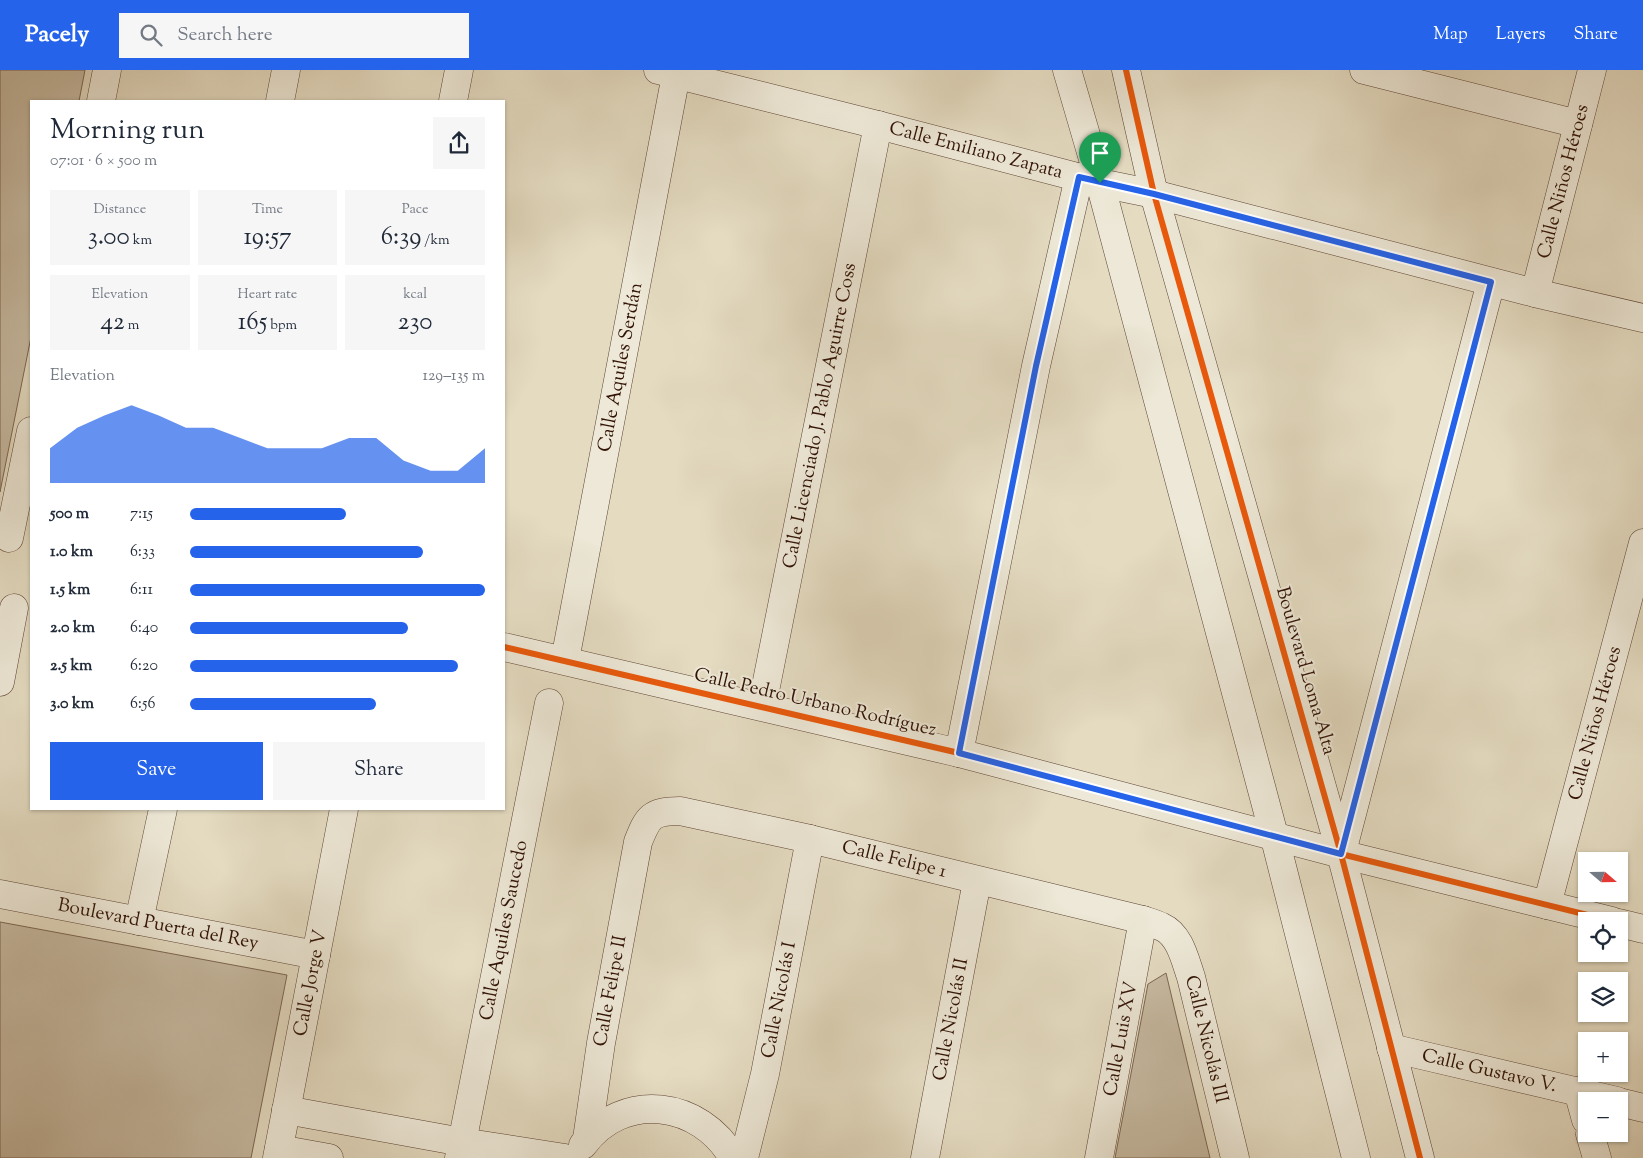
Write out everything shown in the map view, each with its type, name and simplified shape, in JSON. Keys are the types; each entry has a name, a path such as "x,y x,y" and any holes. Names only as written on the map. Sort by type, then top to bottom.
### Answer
{"street":[{"path":"101,100 107,70"},
{"path":"280,100 286,70"},
{"path":"453,100 459,70"},
{"path":"1068,70 1090,180 1274,835 1356,1158"},
{"name":"Boulevard Loma Alta","path":"1126,70 1154,194 1341,854 1420,1158"},
{"path":"1364,70 1578,124"},
{"name":"Calle Niños Héroes","path":"1535,293 1592,70"},
{"name":"Calle Emiliano Zapata","path":"667,72 1090,180 1154,194 1491,282 1643,318"},
{"name":"Calle Aquiles Serdán","path":"565,660 667,72"},
{"name":"Calle Licenciado J. Pablo Aguirre Coss","path":"762,706 878,125"},
{"path":"959,753 1036,366 1090,180"},
{"path":"1341,854 1491,282"},
{"path":"13,539 30,437"},
{"name":"Calle Niños Héroes","path":"1547,905 1643,543"},
{"path":"0,682 14,608"},
{"name":"Calle Pedro Urbano Rodríguez","path":"505,647 959,753 1341,854 1578,913"},
{"name":"Calle Aquiles Saucedo","path":"460,1150 549,703"},
{"path":"139,921 163,810"},
{"name":"Calle Jorge V","path":"278,1154 344,810"},
{"name":"Calle Felipe 1","path":"638,842 646,823 655,814 667,811 680,811 810,839 1154,924"},
{"name":"Calle Nicolás I","path":"744,1158 765,1074 810,839"},
{"name":"Calle Felipe II","path":"581,1148 638,842"},
{"name":"Calle Nicolás II","path":"925,1158 977,881"},
{"name":"Boulevard Puerta del Rey","path":"0,894 316,956"},
{"name":"Calle Luis XV","path":"1099,1158 1154,924"},
{"name":"Calle Nicolás III","path":"1154,924 1174,937 1182,953 1190,977 1235,1158"},
{"path":"1628,925 1643,929"},
{"name":"Calle Gustavo V.","path":"1391,1048 1582,1092"},
{"name":"Calle Gustavo V.","path":"1628,1104 1643,1108"},
{"path":"581,1148 610,1120 634,1110 660,1109 686,1115 709,1128 726,1146 733,1158"},
{"path":"286,1110 460,1150 566,1158"},
{"path":"1592,1142 1597,1158"},
{"path":"278,1154 329,1158"}],"shaded area":[{"path":"0,70 85,70 79,100 30,100 30,342 0,492"},
{"path":"0,922 287,975 251,1158 0,1158"},
{"path":"1166,973 1210,1158 1115,1158 1148,984"}],"cycle path":[{"path":"1126,70 1154,194 1341,854 1420,1158"},
{"path":"505,647 959,753 1341,854 1578,913"}],"route":[{"path":"1079,177 1100,183 1154,194 1491,282 1341,854 959,753 1036,366 1079,177"}]}
